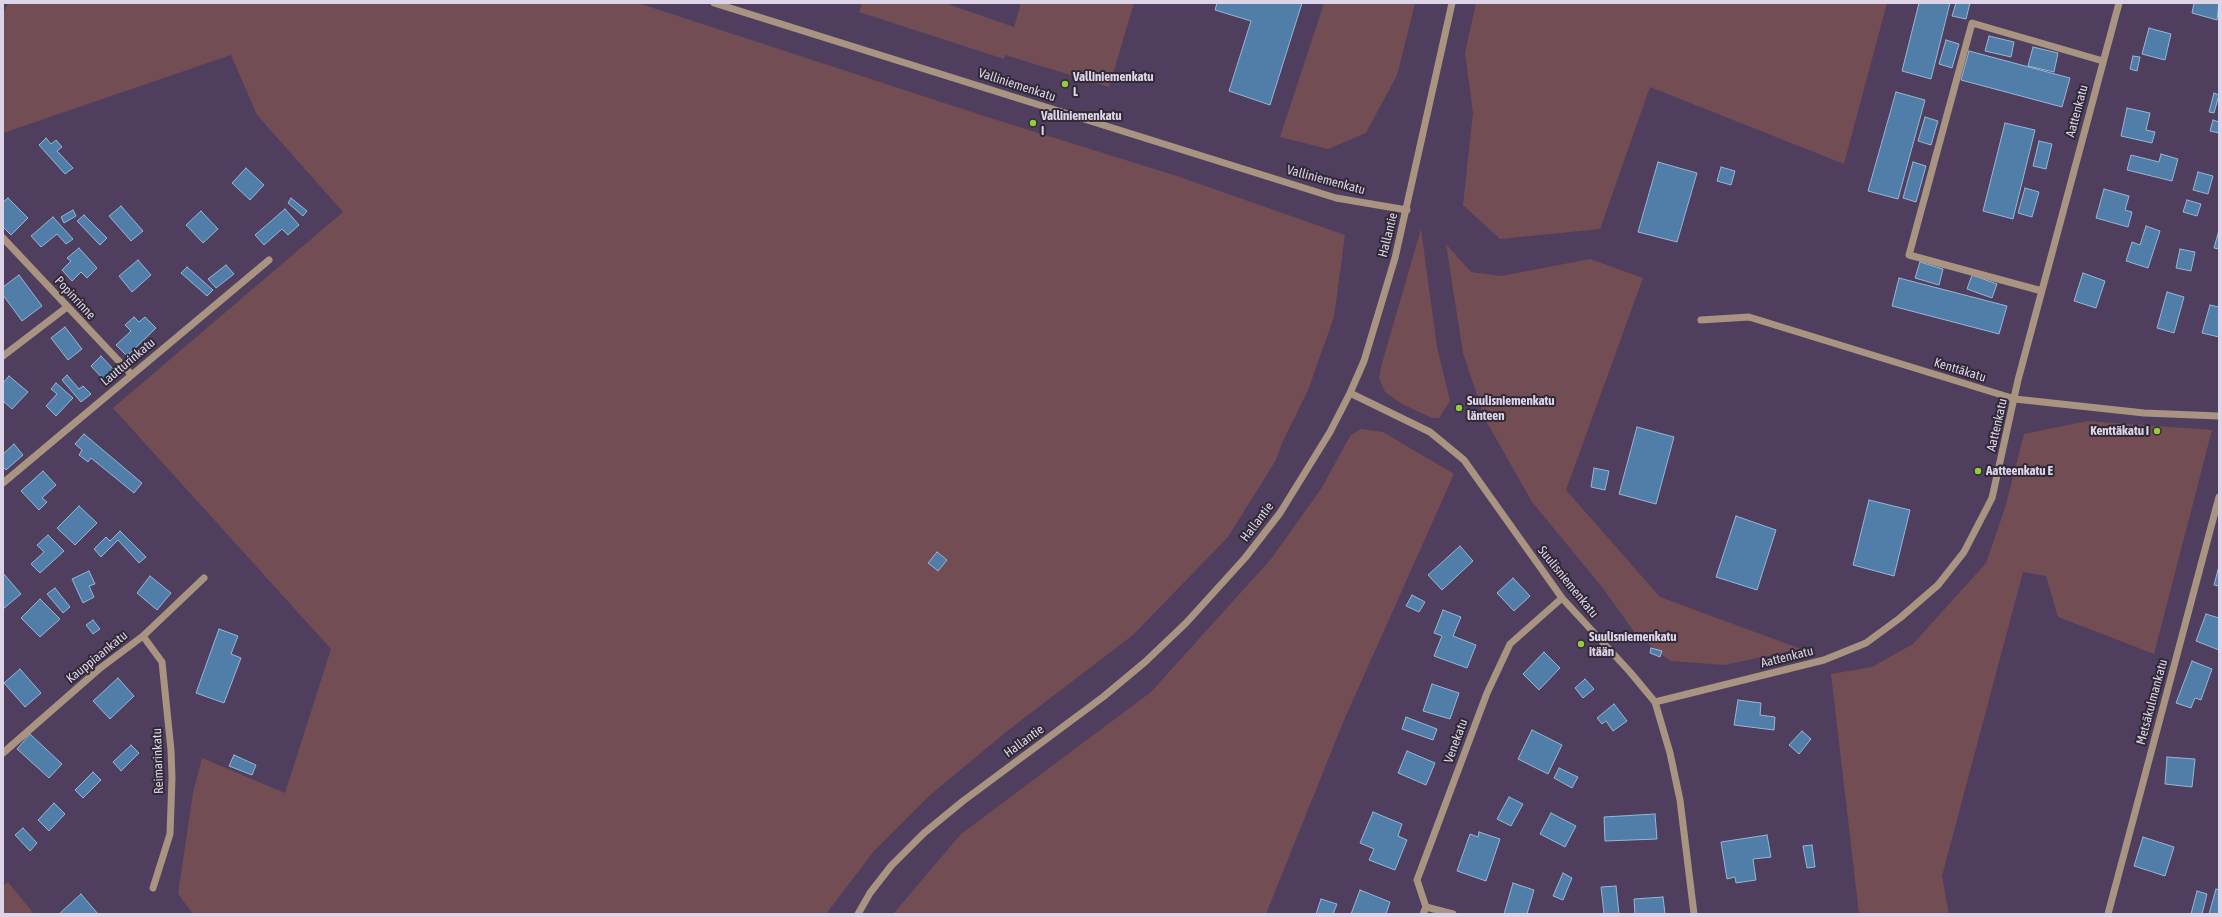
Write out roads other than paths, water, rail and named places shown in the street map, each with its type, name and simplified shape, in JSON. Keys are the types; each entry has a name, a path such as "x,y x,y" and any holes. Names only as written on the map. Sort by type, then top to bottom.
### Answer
{"street":[{"name":"Valliniemenkatu","path":"714,3 1336,198 1406,210"},
{"name":"Hallantie","path":"858,914 870,893 891,866 924,833 963,800 1103,697 1145,662 1186,623 1245,558 1280,513 1313,461 1350,393 1375,329 1406,210 1452,3"},
{"name":"Aattenkatu","path":"1655,702 1824,660 1866,643 1900,618 1938,585 1964,552 1992,498 2018,380 2119,3"},
{"path":"2042,291 1909,255 1972,23 2103,61"},
{"name":"Popinrinne","path":"3,238 131,374"},
{"name":"Lautturinkatu","path":"3,483 131,374 269,260"},
{"path":"3,356 67,307"},
{"name":"Kenttäkatu","path":"1701,320 1749,317 2015,399 2144,413 2219,416"},
{"name":"Suulisniemenkatu","path":"1350,393 1430,432 1464,460 1562,598 1630,672 1655,702 1670,753 1680,800 1694,914"},
{"name":"Metsäkulmankatu","path":"2108,914 2219,497"},
{"name":"Kauppiaankatu","path":"3,753 99,669 143,636 204,578"},
{"name":"Venekatu","path":"1424,911 1417,880 1487,693 1510,644 1562,598"},
{"name":"Reimarinkatu","path":"143,636 162,662 172,757 170,834 153,888"},
{"path":"1424,911 1453,914"}],"place":[{"name":"Valliniemenkatu L","path":"1065,84"},
{"name":"Valliniemenkatu I","path":"1033,123"},
{"name":"Suulisniemenkatu länteen","path":"1459,408"},
{"name":"Kenttäkatu I","path":"2157,431"},
{"name":"Aatteenkatu E","path":"1978,471"},
{"name":"Suulisniemenkatu itään","path":"1581,644"}]}
